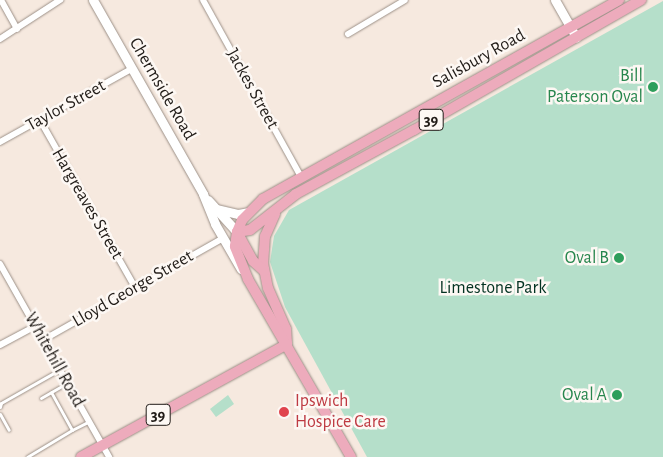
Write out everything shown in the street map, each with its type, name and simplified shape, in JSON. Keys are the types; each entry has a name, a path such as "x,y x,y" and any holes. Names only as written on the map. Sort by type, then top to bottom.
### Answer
{"main road":[{"name":"Salisbury Road","path":"619,0 263,199 248,212 237,232 244,232 257,225 285,202 307,188 414,130 641,0"},
{"path":"301,177 307,188"},
{"name":"Salisbury Road","path":"265,272 262,254 264,236 271,219 285,202"},
{"path":"237,232 237,253 248,279"},
{"name":"Chermside Road","path":"237,232 252,261 265,272 268,288 286,329 287,344"},
{"name":"Chermside Road","path":"248,279 351,457"},
{"name":"39","path":"81,457 287,344"}],"street":[{"path":"1,0 17,29"},
{"path":"0,39 60,0"},
{"name":"Chermside Road","path":"93,0 212,209 223,238 248,279"},
{"name":"Jackes Street","path":"203,0 301,177"},
{"path":"348,34 405,0"},
{"path":"555,0 576,37"},
{"name":"Taylor Street","path":"0,142 131,69"},
{"name":"Hargreaves Street","path":"40,120 135,287"},
{"path":"212,209 238,214 248,212"},
{"name":"Chermside Road","path":"212,209 237,232"},
{"name":"Lloyd George Street","path":"43,340 223,238"},
{"name":"Whitehill Road","path":"0,264 109,457"},
{"path":"0,345 35,326"}],"lane":[{"path":"0,407 1,403 60,370"},
{"path":"41,398 67,383"},
{"path":"51,392 72,430"},
{"path":"0,414 9,430"},
{"path":"27,457 89,421"}],"green space":[{"name":"Limestone Park","path":"663,1 663,457 367,457 285,307 270,262 274,236 289,210"},
{"path":"228,395 234,404 216,417 210,409"}],"place":[{"name":"Bill Paterson Oval","path":"653,87"},
{"name":"Oval B","path":"619,258"},
{"name":"Oval A","path":"617,395"},
{"name":"Ipswich Hospice Care","path":"284,412"}]}
